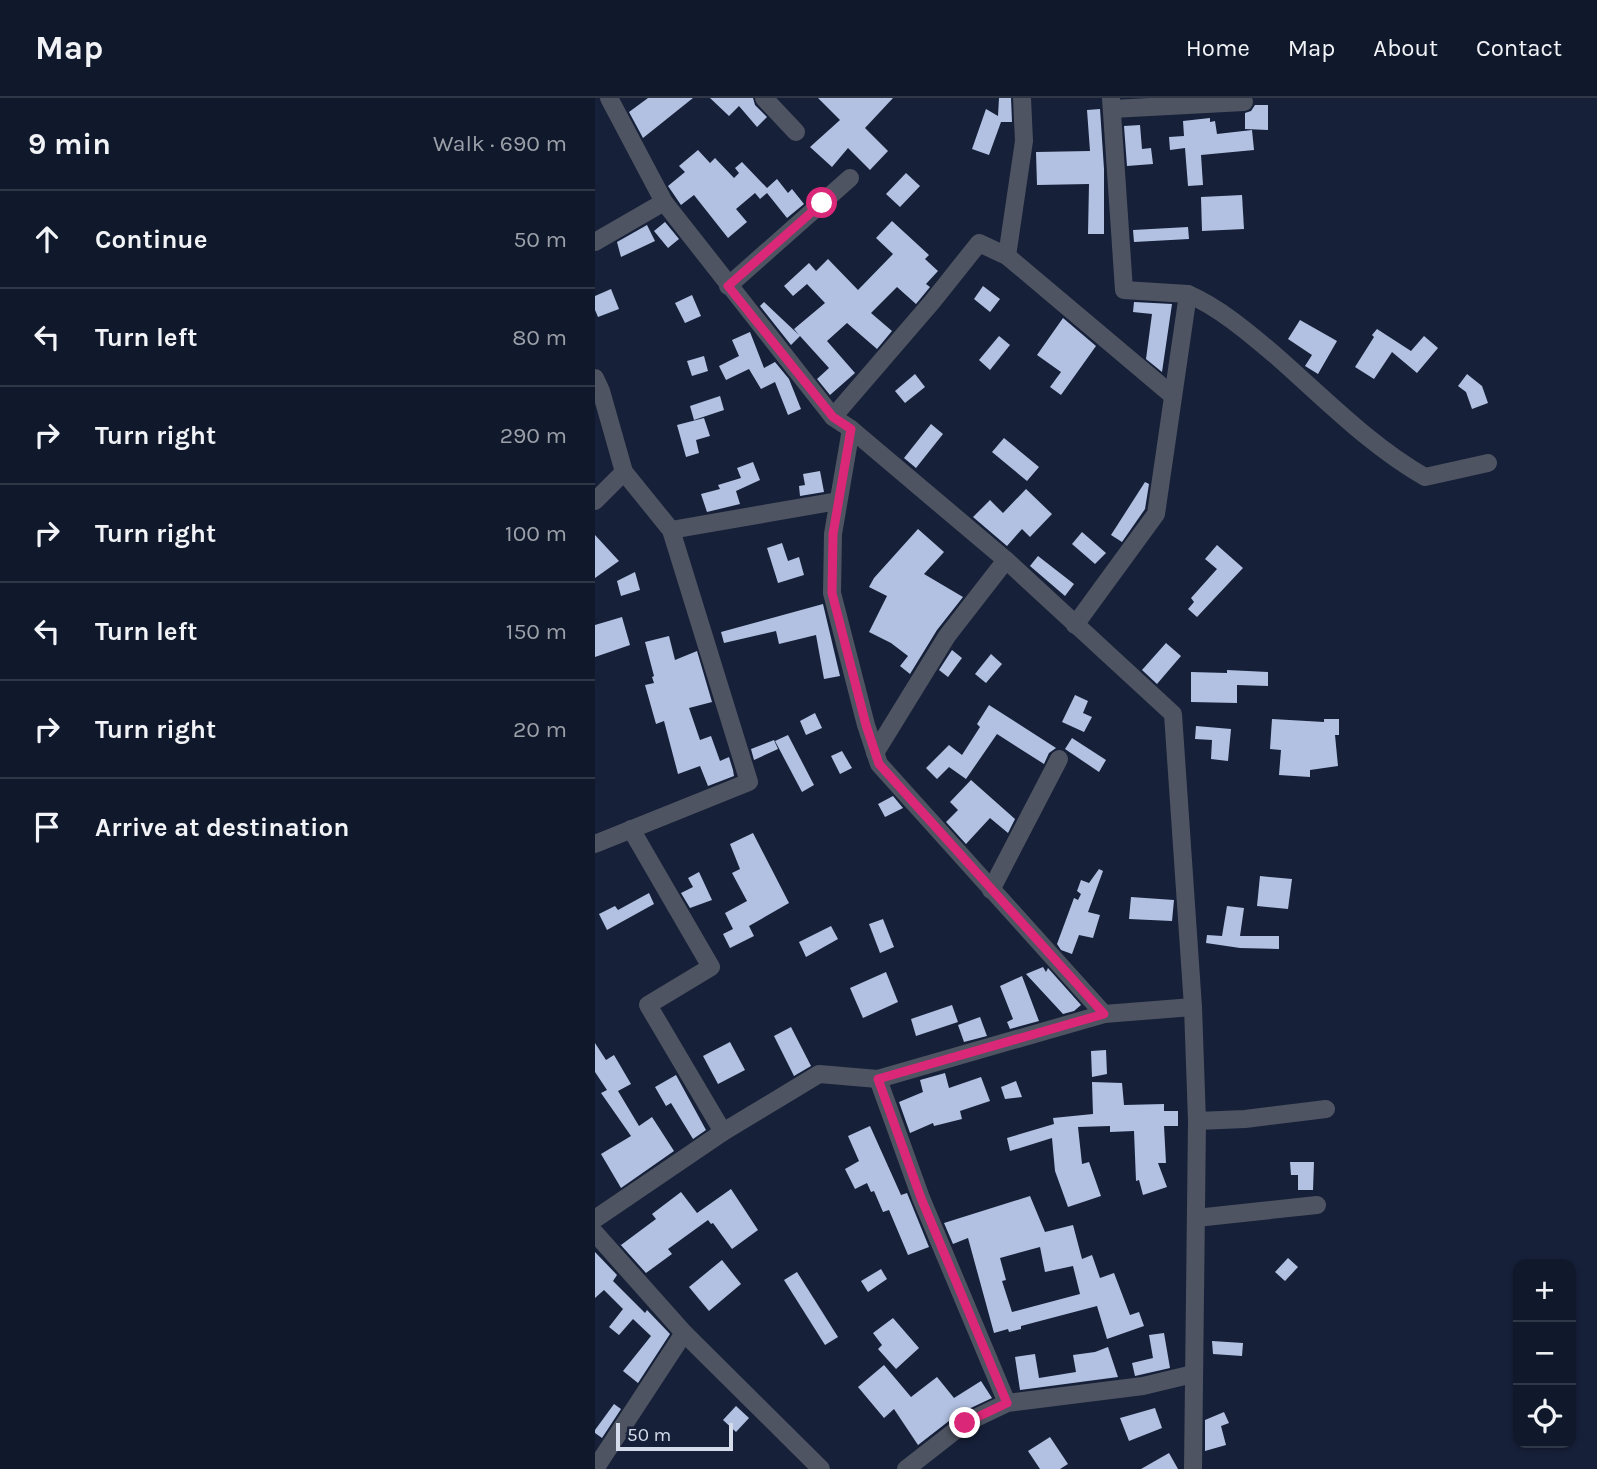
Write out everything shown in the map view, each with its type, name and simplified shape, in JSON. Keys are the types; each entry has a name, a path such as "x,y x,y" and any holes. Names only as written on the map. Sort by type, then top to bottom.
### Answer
{"street":[{"path":"609,98 664,202 833,417 851,429 1006,560 1173,714 1198,1121 1193,1469"},
{"path":"764,98 796,132"},
{"path":"1007,256 1024,141 1023,98"},
{"path":"1244,102 1112,103 1124,290 1188,294 1203,300 1253,336 1395,460 1425,477 1488,463"},
{"path":"728,286 850,178"},
{"path":"595,242 664,202"},
{"path":"833,417 979,243 1007,256 1172,395"},
{"path":"1075,625 1156,514 1188,294"},
{"path":"595,378 624,472 671,530 749,782 595,844"},
{"path":"851,429 833,534 832,593 879,764 1104,1014"},
{"path":"595,500 624,472"},
{"path":"671,530 838,501"},
{"path":"875,753 947,636 1006,560"},
{"path":"991,890 1059,759"},
{"path":"631,829 711,967 648,1005 723,1132"},
{"path":"595,1219 723,1132 819,1074 878,1079 1104,1014 1193,1007"},
{"path":"878,1079 921,1198 1007,1403"},
{"path":"1198,1121 1245,1119 1326,1109"},
{"path":"1196,1218 1317,1205"},
{"path":"595,1233 684,1333 821,1469"},
{"path":"596,1469 684,1333"},
{"path":"906,1469 965,1423 1007,1403 1143,1387 1193,1374"}],"building":[{"path":"648,98 693,98 643,138 629,112"},
{"path":"710,98 753,98 755,105 767,117 757,127 739,106 729,116"},
{"path":"818,98 893,98 865,128 888,151 870,170 848,148 832,167 810,147 840,120"},
{"path":"999,98 1011,98 1012,122 1001,122 989,155 972,149 986,109 998,116"},
{"path":"1255,105 1268,105 1268,130 1245,129 1245,113 1251,111"},
{"path":"1100,109 1104,234 1088,234 1089,184 1037,185 1036,152 1090,151 1087,110"},
{"path":"1210,118 1210,122 1215,121 1217,134 1252,130 1254,150 1201,155 1203,185 1188,186 1185,148 1170,150 1169,137 1184,136 1183,121"},
{"path":"1140,125 1142,149 1151,148 1153,164 1127,166 1124,126"},
{"path":"698,150 710,163 715,158 734,178 739,173 735,168 742,162 767,188 777,179 788,193 792,189 804,204 787,218 767,193 760,199 755,193 736,209 747,222 728,238 694,195 681,205 668,186 685,172 679,166"},
{"path":"906,173 920,186 900,207 886,194"},
{"path":"1242,195 1244,229 1202,231 1201,197"},
{"path":"892,221 929,255 925,259 938,271 926,284 930,287 916,304 897,287 871,313 892,331 877,349 847,323 827,341 855,373 830,395 817,379 829,368 800,336 791,345 760,306 764,302 799,335 794,329 825,303 807,284 793,296 784,286 809,263 816,271 828,259 858,290 893,254 876,238"},
{"path":"665,222 679,239 668,248 654,231"},
{"path":"647,225 655,241 621,257 617,242"},
{"path":"1188,227 1189,239 1134,242 1133,230"},
{"path":"983,286 1000,299 990,312 974,299"},
{"path":"611,289 619,309 598,317 595,296"},
{"path":"692,295 701,316 685,323 675,303"},
{"path":"1134,302 1172,304 1162,372 1146,359 1152,314 1133,312"},
{"path":"1063,318 1096,346 1061,395 1050,387 1061,372 1037,355"},
{"path":"1300,320 1337,341 1318,374 1305,366 1312,355 1288,339"},
{"path":"1377,329 1411,351 1424,336 1438,348 1417,373 1392,352 1374,379 1355,367"},
{"path":"750,332 764,368 775,362 789,379 801,409 788,415 775,382 761,389 749,369 726,380 719,366 739,356 732,340"},
{"path":"999,336 1010,345 990,370 979,360"},
{"path":"704,356 708,371 692,376 687,361"},
{"path":"915,374 925,387 905,403 895,391"},
{"path":"1467,374 1482,386 1488,403 1472,409 1466,392 1458,386"},
{"path":"720,396 724,410 694,420 690,406"},
{"path":"704,418 710,436 696,440 699,453 686,457 677,425"},
{"path":"931,424 943,434 916,468 904,458"},
{"path":"1004,438 1039,467 1027,481 992,452"},
{"path":"753,462 760,480 736,491 740,504 707,512 701,494 720,489 718,485 741,478 737,468"},
{"path":"820,471 824,492 800,496 799,486 805,485 803,474"},
{"path":"1145,482 1149,484 1145,509 1122,542 1111,535"},
{"path":"1026,489 1052,514 1030,537 1022,529 1007,546 973,517 990,500 1003,513"},
{"path":"918,529 944,552 924,574 963,597 937,630 910,674 900,666 908,656 891,643 869,632 887,596 869,587"},
{"path":"1082,532 1106,553 1095,564 1072,544"},
{"path":"595,535 619,561 595,578"},
{"path":"782,543 788,561 799,557 804,575 778,583 767,548"},
{"path":"1217,545 1243,568 1197,617 1188,609 1194,602 1191,598 1217,569 1205,559"},
{"path":"1038,556 1074,584 1065,596 1030,566"},
{"path":"635,572 640,590 621,596 617,581"},
{"path":"823,604 840,676 824,679 816,635 779,644 776,631 724,643 721,632"},
{"path":"622,617 630,645 595,657 595,625"},
{"path":"669,636 675,660 697,651 712,702 689,708 700,740 711,736 720,761 729,757 733,770 734,776 708,786 700,766 678,774 664,721 656,724 645,685 654,683 654,676 645,642"},
{"path":"1166,643 1181,656 1157,684 1142,670"},
{"path":"952,650 962,658 948,677 939,670"},
{"path":"991,654 1002,664 986,683 975,674"},
{"path":"1227,670 1268,672 1268,686 1237,685 1237,703 1191,702 1191,672 1227,673"},
{"path":"1075,695 1088,701 1083,713 1092,717 1084,732 1062,722"},
{"path":"989,705 1056,748 1049,753 1044,764 997,734 966,779 949,767 937,779 926,768 949,745 962,755 980,727 977,724"},
{"path":"815,713 822,728 806,735 800,721"},
{"path":"1272,719 1324,722 1324,719 1339,719 1339,735 1335,735 1338,766 1310,770 1310,777 1279,775 1281,750 1270,749"},
{"path":"1196,726 1231,729 1228,761 1211,759 1212,740 1195,739"},
{"path":"788,735 814,785 802,792 775,741"},
{"path":"1072,738 1106,760 1099,772 1065,749"},
{"path":"774,740 778,749 754,760 751,749"},
{"path":"842,751 852,768 840,774 831,756"},
{"path":"971,780 1015,819 1008,833 990,818 966,844 946,822 958,810 950,802"},
{"path":"893,796 903,808 885,817 878,804"},
{"path":"753,833 789,903 749,926 754,936 730,948 723,934 733,929 725,913 747,901 732,873 740,869 730,844"},
{"path":"1099,869 1103,871 1088,912 1100,915 1093,938 1079,935 1072,954 1061,950 1057,944 1074,898 1078,900 1081,894 1077,891 1081,880 1089,883"},
{"path":"699,872 712,900 690,908 681,893 693,887 688,878"},
{"path":"1260,876 1292,879 1288,909 1257,906"},
{"path":"649,893 654,904 607,930 599,914 615,906 618,910"},
{"path":"1131,897 1174,900 1172,921 1129,919"},
{"path":"1227,906 1244,908 1240,936 1279,936 1279,949 1240,948 1206,943 1207,935 1222,936"},
{"path":"883,919 894,947 880,953 869,924"},
{"path":"831,926 838,939 806,957 799,942"},
{"path":"1043,967 1046,972 1048,968 1081,1005 1074,1011 1063,1014 1026,974"},
{"path":"886,972 898,1002 863,1018 850,988"},
{"path":"1022,976 1039,1021 1010,1029 1007,1022 1013,1019 1000,986"},
{"path":"952,1005 958,1022 916,1036 911,1019"},
{"path":"980,1017 987,1036 964,1042 958,1025"},
{"path":"791,1027 811,1066 794,1076 774,1036"},
{"path":"730,1042 745,1070 718,1084 703,1056"},
{"path":"595,1043 606,1060 614,1055 631,1084 618,1091 639,1126 652,1117 674,1151 621,1188 601,1154 631,1136 601,1093 607,1090 595,1072"},
{"path":"1106,1050 1107,1074 1092,1077 1091,1051"},
{"path":"945,1073 949,1088 981,1077 990,1101 960,1111 962,1119 934,1126 933,1123 910,1133 899,1102 923,1092 920,1080"},
{"path":"676,1075 706,1130 693,1139 671,1103 666,1106 655,1087"},
{"path":"1016,1081 1022,1097 1005,1099 1001,1087"},
{"path":"1092,1082 1122,1083 1124,1105 1164,1104 1164,1111 1178,1111 1178,1126 1164,1126 1166,1163 1158,1163 1167,1187 1143,1195 1139,1180 1136,1181 1134,1131 1110,1132 1110,1126 1078,1127 1082,1164 1089,1162 1101,1196 1068,1207 1055,1171 1052,1138 1010,1151 1007,1138 1054,1124 1053,1118 1093,1114"},
{"path":"870,1126 901,1195 907,1193 929,1247 908,1255 889,1210 883,1212 874,1191 871,1192 867,1183 855,1189 845,1169 859,1161 848,1136"},
{"path":"1290,1162 1314,1162 1313,1190 1298,1190 1298,1175 1291,1175"},
{"path":"731,1189 758,1230 732,1249 708,1220 668,1249 672,1254 646,1273 619,1243 621,1245 656,1219 652,1214 681,1192 697,1213"},
{"path":"1030,1196 1045,1232 1073,1225 1082,1259 1092,1255 1100,1278 1114,1273 1130,1315 1139,1312 1144,1326 1107,1339 1097,1306 1021,1326 1021,1329 994,1333 968,1238 953,1244 944,1223","holes":["1040,1247 1045,1272 1073,1266 1080,1294 1012,1312 1002,1281 1006,1280 1000,1258"]},
{"path":"595,1252 617,1275 613,1281 670,1334 638,1383 623,1371 651,1336 633,1319 619,1335 609,1327 623,1309 604,1290 595,1298"},
{"path":"1288,1258 1298,1267 1285,1281 1275,1272"},
{"path":"722,1260 741,1284 709,1311 689,1287"},
{"path":"881,1269 887,1279 868,1292 861,1281"},
{"path":"797,1272 838,1337 825,1345 784,1280"},
{"path":"893,1318 919,1348 896,1369 878,1349 882,1345 873,1333"},
{"path":"1164,1333 1170,1368 1135,1376 1132,1363 1153,1358 1149,1335"},
{"path":"1212,1341 1243,1343 1242,1356 1213,1354"},
{"path":"1108,1347 1118,1377 1020,1390 1015,1357 1035,1354 1039,1378 1076,1372 1073,1355"},
{"path":"884,1365 911,1397 937,1377 954,1398 981,1381 992,1398 958,1414 918,1445 894,1409 884,1418 858,1387"},
{"path":"614,1404 621,1409 602,1438 595,1430"},
{"path":"736,1406 749,1418 736,1432 723,1420"},
{"path":"1155,1408 1162,1428 1129,1441 1120,1418"},
{"path":"1224,1412 1229,1423 1221,1426 1226,1445 1205,1451 1205,1420"},
{"path":"1050,1437 1068,1464 1060,1469 1040,1469 1028,1451"},
{"path":"1169,1453 1178,1469 1141,1469"}],"route":[{"path":"822,203 728,286 833,417 851,429 833,534 832,593 866,725 879,764 1104,1014 878,1079 921,1198 1007,1403 965,1423"}]}
